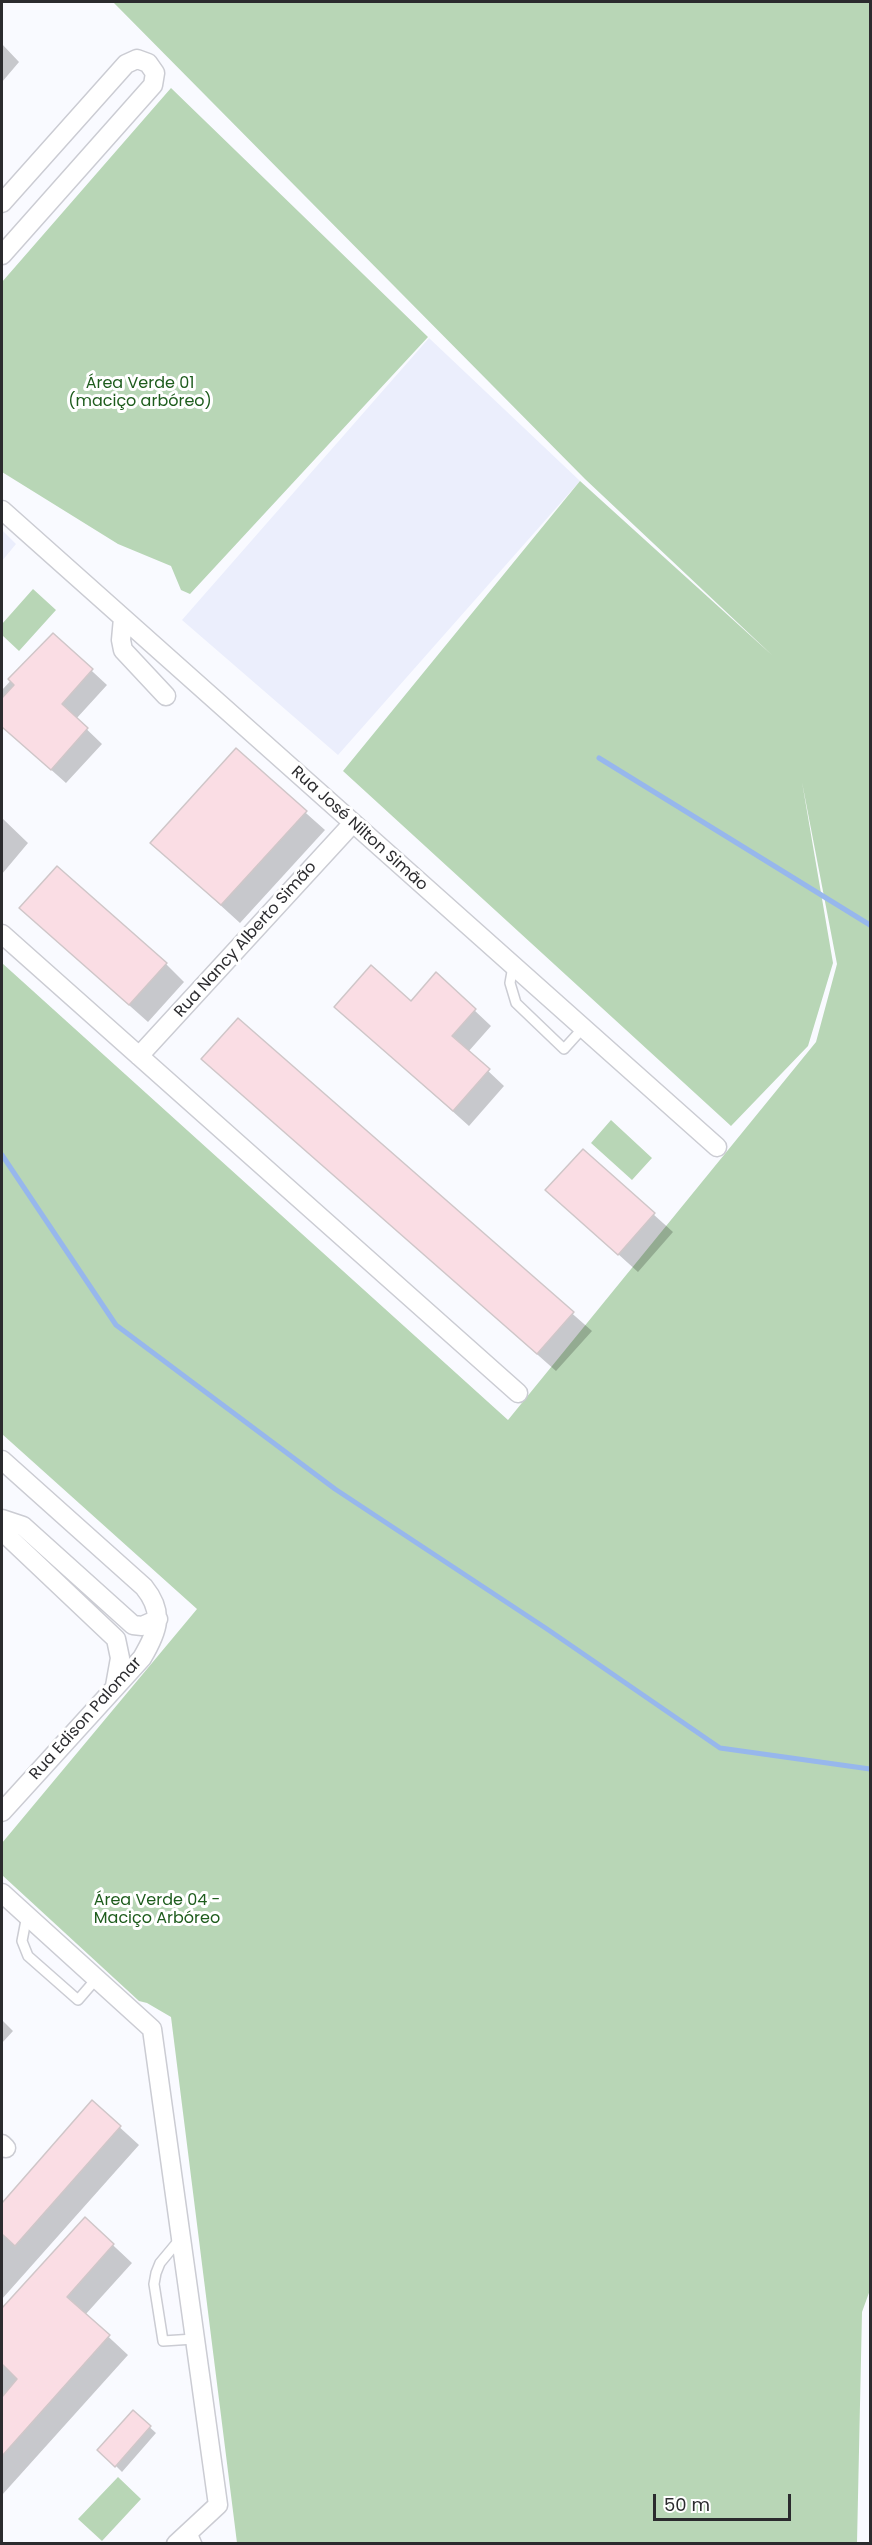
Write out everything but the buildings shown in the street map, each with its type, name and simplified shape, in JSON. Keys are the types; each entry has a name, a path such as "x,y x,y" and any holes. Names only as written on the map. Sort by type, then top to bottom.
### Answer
{"street":[{"path":"2,203 126,64 136,59 148,63 155,73 153,85 2,255"},
{"name":"Rua José Nilton Simão","path":"2,510 717,1147"},
{"path":"123,618 121,640 123,650 166,696"},
{"name":"Rua Nancy Alberto Simão","path":"140,1056 353,823"},
{"path":"2,934 518,1393"},
{"path":"2,1460 144,1587 157,1606 158,1619 142,1626 133,1625 23,1526 2,1520"},
{"path":"2,1531 116,1639 120,1658 114,1688"},
{"name":"Rua Edison Palomar","path":"2,1812 142,1658 150,1646 158,1619"},
{"path":"2,1893 152,2029 218,2505 194,2537 176,2544"}],"lane":[{"path":"513,966 510,982 516,1003 564,1049 583,1028"},
{"path":"27,1915 22,1941 28,1956 78,2000 98,1978"},
{"path":"180,2240 160,2263 154,2284 164,2341 194,2339"}],"shaded area":[{"path":"429,338 580,481 338,755 182,620"},
{"path":"2,530 16,544 2,561"}],"green space":[{"name":"Área Verde 04 - Maciço Arbóreo","path":"113,2 870,2 870,2290 862,2312 857,2543 237,2543 171,2017 139,2001 2,1875 2,1843 197,1609 2,1434 2,963 508,1420 816,1042 837,964 802,782 833,963 808,1046 731,1126 343,771 580,481 773,656 585,479"},
{"name":"Área Verde 01 (maciço arbóreo)","path":"171,88 428,337 190,594 181,590 171,566 118,544 2,472 2,282"},
{"path":"33,589 56,610 19,651 2,635 2,624"},
{"path":"611,1120 652,1158 632,1180 591,1143"},
{"path":"118,2477 141,2499 102,2541 78,2519"}],"waterway":[{"path":"599,758 870,925"},
{"path":"2,1155 116,1325 335,1489 547,1629 720,1748 870,1769"}]}
